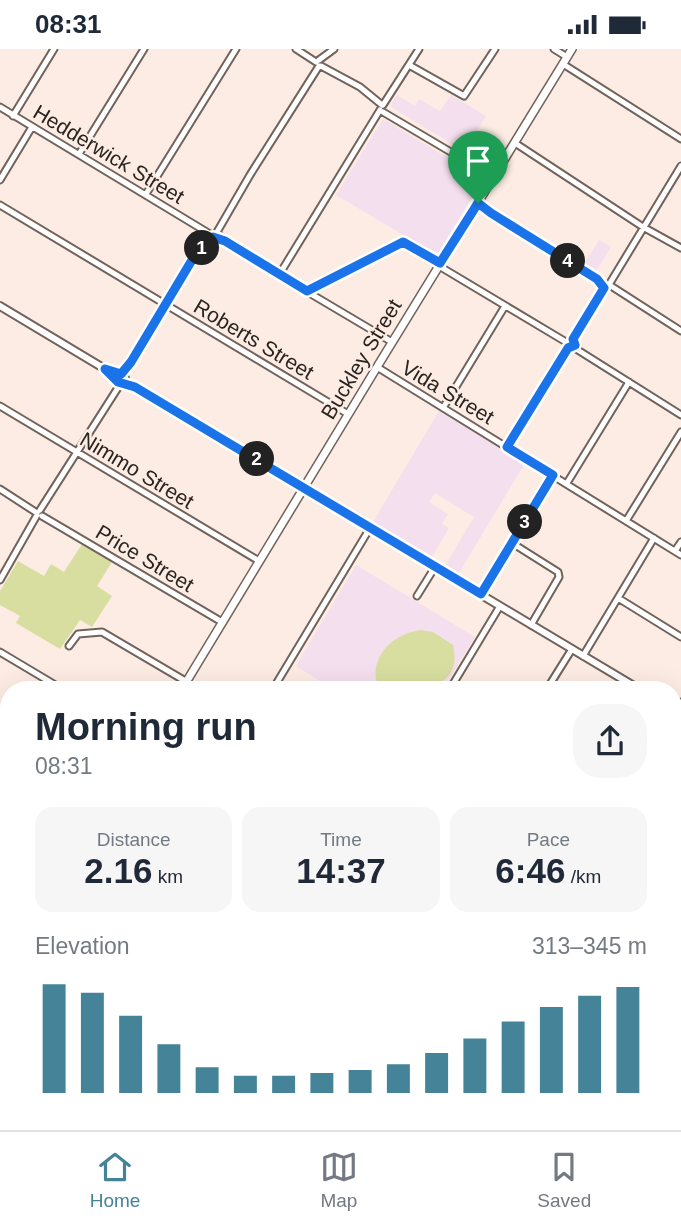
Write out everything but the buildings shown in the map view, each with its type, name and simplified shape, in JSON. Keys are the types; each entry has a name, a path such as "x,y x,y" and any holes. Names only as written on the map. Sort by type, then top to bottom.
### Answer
{"main road":[{"name":"Buckley Street","path":"188,681 572,49"}],"street":[{"path":"13,115 54,49"},
{"path":"79,154 144,49"},
{"path":"146,194 236,49"},
{"path":"296,49 373,97 391,116 493,177"},
{"path":"0,580 2,571 48,500 192,260 221,223 319,63 334,49"},
{"path":"279,275 419,49"},
{"path":"409,65 464,96 495,49"},
{"path":"554,49 564,63 577,74 681,139"},
{"name":"Hedderwick Street","path":"0,107 392,342"},
{"path":"0,180 32,127"},
{"path":"513,145 681,248"},
{"path":"507,447 681,166"},
{"name":"Roberts Street","path":"0,205 348,414"},
{"path":"477,205 681,331"},
{"path":"307,291 403,242 681,415"},
{"path":"0,306 625,681"},
{"path":"443,408 505,306"},
{"name":"Vida Street","path":"377,367 678,553"},
{"path":"567,483 629,382"},
{"name":"Nimmo Street","path":"0,406 259,561"},
{"path":"626,520 681,432"},
{"path":"481,594 553,475"},
{"name":"Price Street","path":"0,489 222,622"},
{"path":"278,681 370,528"},
{"path":"583,656 654,538"},
{"path":"678,553 681,542"},
{"path":"512,544 558,572 559,577 531,625"},
{"path":"417,596 435,567"},
{"path":"618,598 681,637"},
{"path":"455,681 500,606"},
{"path":"69,646 78,634 102,632 177,681"},
{"path":"552,681 572,649"},
{"path":"0,652 49,681"}],"shaded area":[{"path":"397,95 415,106 419,99 440,111 451,95 486,116 472,139 498,155 491,168 393,108 391,105"},
{"path":"383,119 483,179 437,255 336,195"},
{"path":"599,240 611,247 596,271 584,264"},
{"path":"439,411 525,463 459,573 446,564 474,517 435,493 429,502 448,514 442,524 449,528 432,557 373,522"},
{"path":"356,565 475,637 448,681 320,681 296,666"}],"green space":[{"path":"82,544 112,562 97,586 112,596 92,627 80,620 60,649 16,623 20,616 0,605 0,591 18,561 44,576 51,564 64,572"},
{"path":"412,632 433,632 453,645 455,657 450,674 442,681 377,681 376,670 382,653 395,640"}],"route":[{"path":"478,203 597,279 604,288 573,339 575,345 568,348 507,447 553,475 481,594 135,387 118,382 117,378 105,369 119,375 131,362 192,260 213,237 225,241 307,291 403,242 440,263 478,203"}]}
